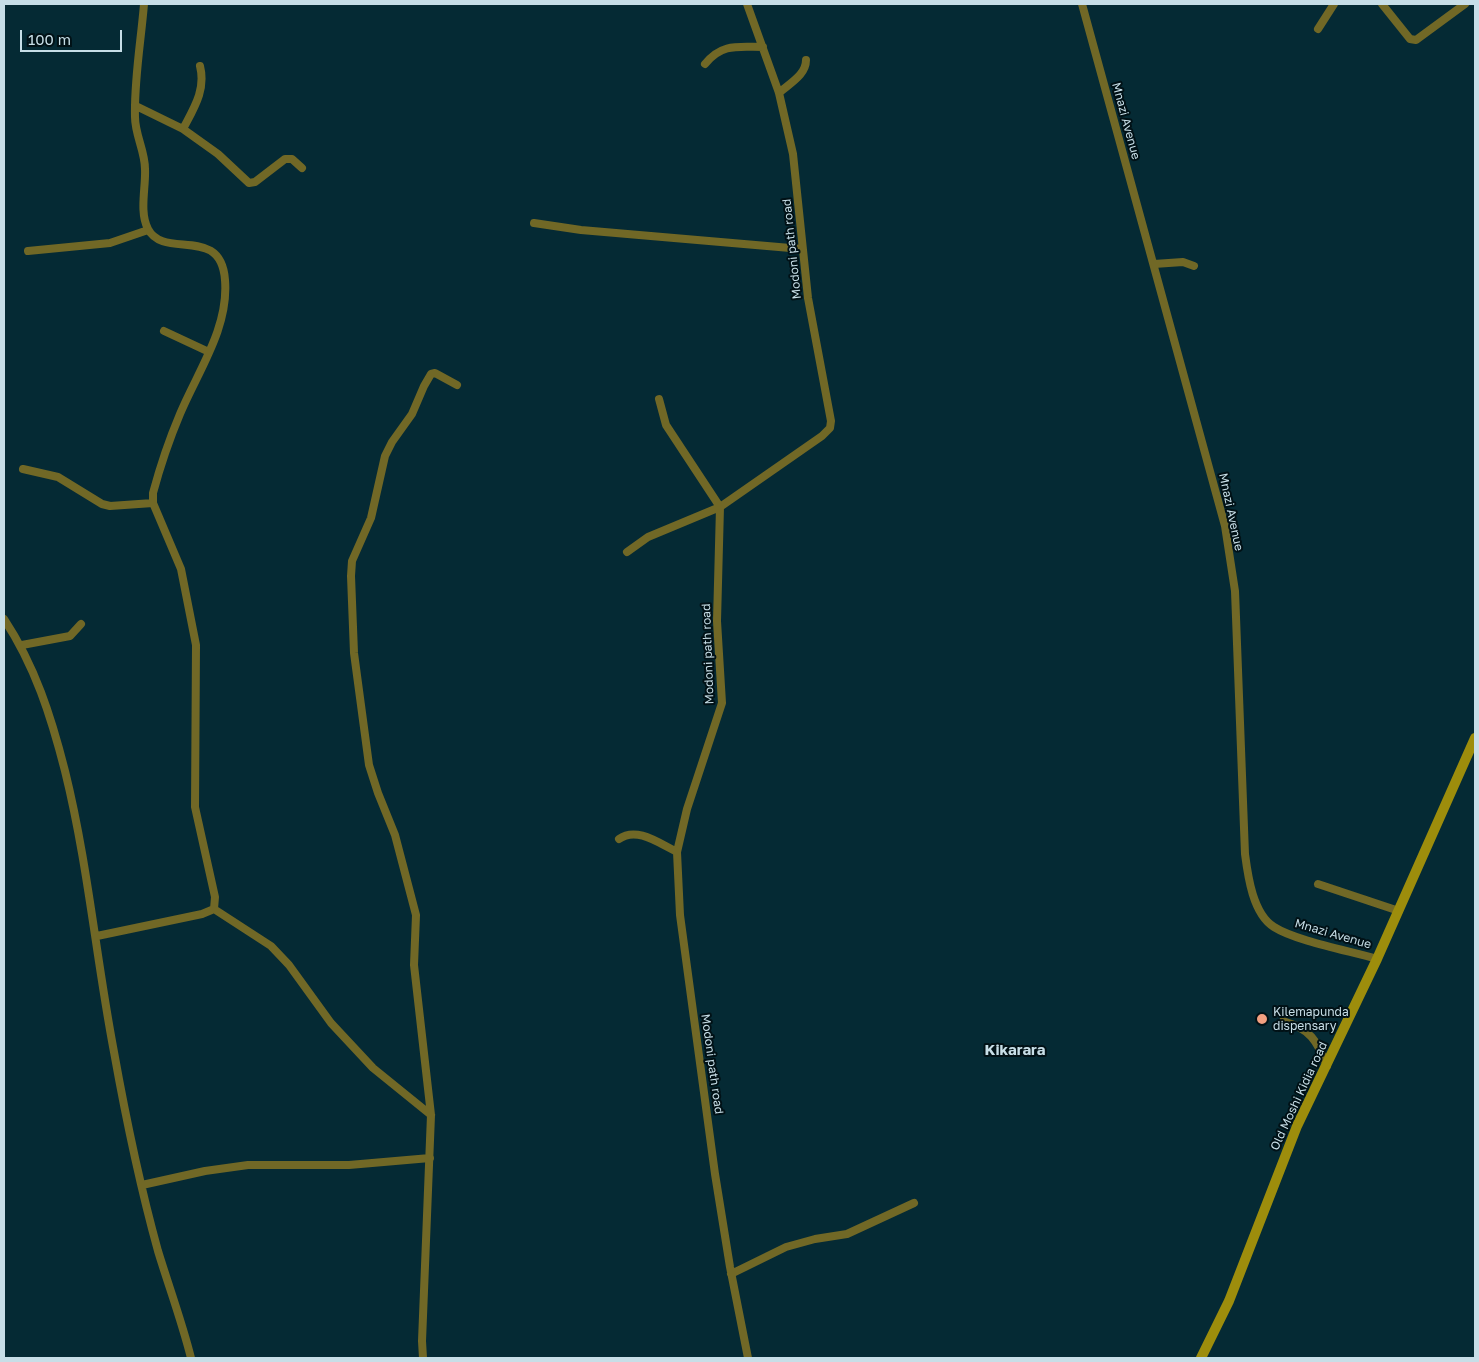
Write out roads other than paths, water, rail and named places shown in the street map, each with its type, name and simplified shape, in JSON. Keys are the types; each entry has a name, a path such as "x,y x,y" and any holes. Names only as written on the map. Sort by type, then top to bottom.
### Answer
{"street":[{"path":"144,4 135,124 146,168 144,207 148,230 156,237 168,242 200,245 213,252 222,264 226,295 218,332 179,415 158,476 153,502 181,569 196,645 195,807 214,885 214,909"},
{"name":"Modoni path road","path":"747,4 779,93 793,154 808,298 831,422 830,428 720,507 717,622 722,703 687,809 678,852 680,915 705,1092 714,1174 748,1358"},
{"name":"Mnazi Avenue","path":"1082,4 1216,488 1226,535 1235,591 1245,854 1253,892 1262,913 1274,927 1295,936 1377,959"},
{"path":"1318,29 1334,4"},
{"path":"1382,4 1410,39 1416,40 1465,4"},
{"path":"705,64 721,49 763,47"},
{"path":"779,93 802,73 806,68 806,60"},
{"path":"183,128 202,90 200,66"},
{"path":"136,106 183,128 218,154 249,183 255,182 285,159 292,159 302,168"},
{"path":"534,223 581,230 802,249"},
{"path":"28,251 110,243 148,230"},
{"path":"1154,264 1183,262 1194,266"},
{"path":"164,331 208,352"},
{"path":"423,1358 422,1341 431,1115 414,964 416,914 395,835 378,794 369,765 354,652 351,576 352,561 371,518 380,476 392,442 412,414 431,374 435,372 457,385"},
{"path":"627,552 648,537 720,507 670,433 659,398"},
{"path":"23,468 58,477 102,504 110,506 153,502"},
{"path":"4,619 22,645 35,673 54,726 78,823 114,1050 142,1185 158,1250 191,1358"},
{"path":"22,645 70,636 81,624"},
{"name":"Old Moshi Kidia road","path":"1201,1358 1229,1301 1297,1126 1377,959 1475,738"},
{"path":"619,839 625,834 635,834 678,852"},
{"path":"1318,884 1399,911"},
{"path":"96,936 214,909 271,946 290,965 331,1023 373,1068 431,1115"},
{"path":"1283,1020 1306,1031 1316,1039 1327,1066"},
{"path":"142,1185 205,1171 248,1165 349,1165 430,1158"},
{"path":"731,1274 786,1247 855,1231 914,1203"}],"place":[{"name":"Kilemapunda dispensary","path":"1262,1019"}],"district":[{"name":"Kikarara","path":"1015,1050"}]}
